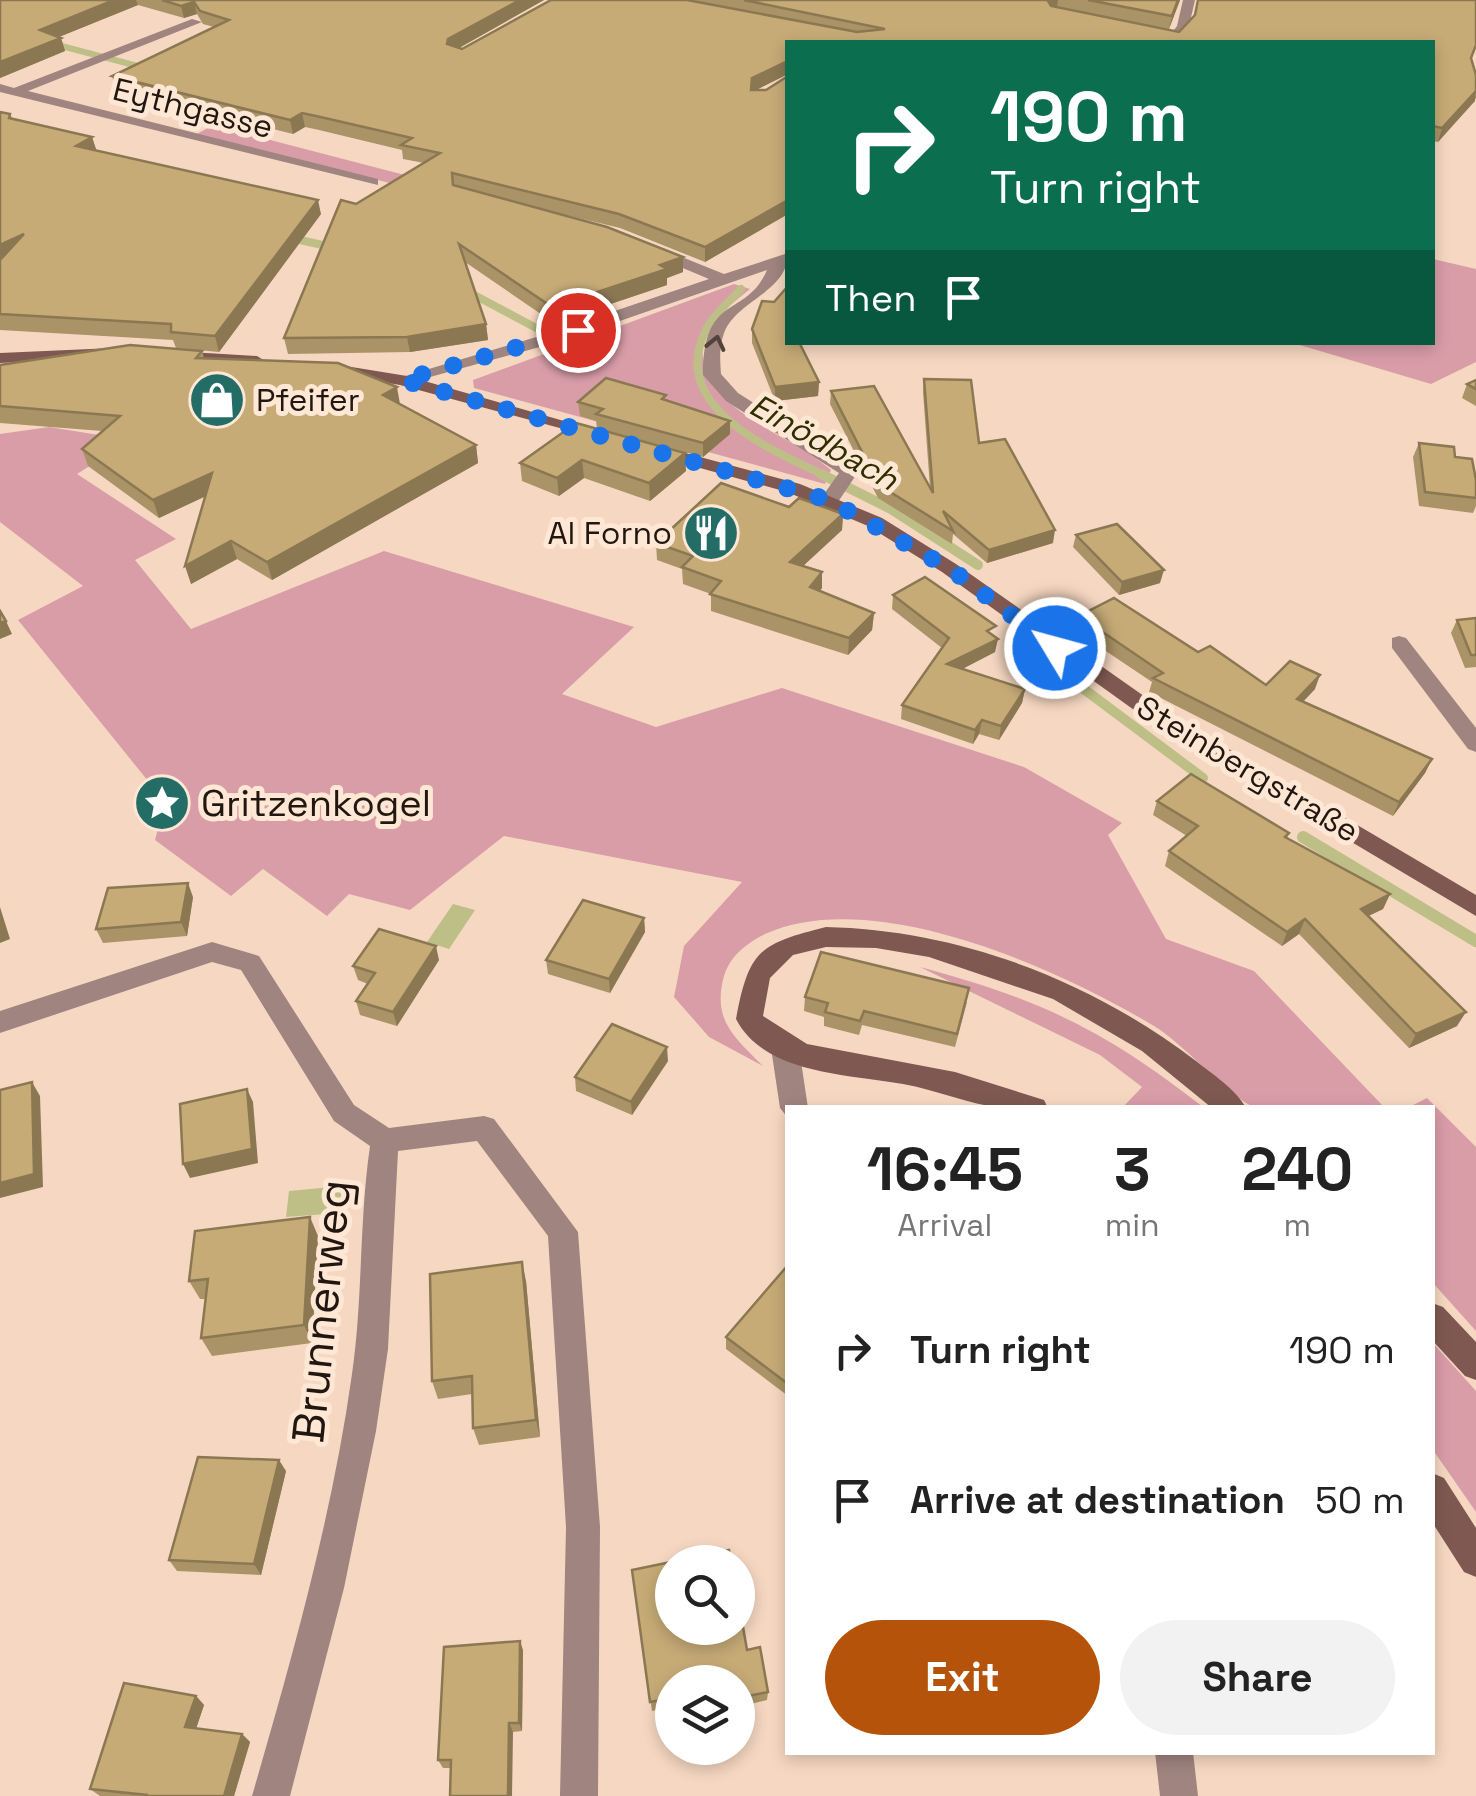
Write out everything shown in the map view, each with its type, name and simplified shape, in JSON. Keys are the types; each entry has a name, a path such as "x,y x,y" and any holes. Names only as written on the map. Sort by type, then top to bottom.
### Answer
{"main road":[{"path":"0,358 139,354 274,362"},
{"name":"Steinbergstraße","path":"301,364 402,380 841,486 1055,648 1162,720 1476,907"},
{"path":"1023,1105 904,1072 811,1058 785,1048 766,1039 750,1019 752,979 774,954 787,948 856,935 962,955 1064,993 1176,1058 1229,1105"},
{"path":"1435,1319 1476,1366"},
{"path":"1435,1495 1476,1560"}],"street":[{"path":"1169,38 1189,0"},
{"path":"5,92 196,22"},
{"name":"Eythgasse","path":"5,92 372,182"},
{"path":"628,241 726,280"},
{"path":"402,380 538,343 782,260"},
{"path":"782,260 763,288 740,304 715,333 712,375 732,397 841,486"},
{"path":"763,288 785,292"},
{"path":"1399,643 1476,744"},
{"path":"0,1022 212,952 250,963 344,1113 385,1141"},
{"path":"785,1048 794,1105"},
{"name":"Brunnerweg","path":"271,1796 314,1646 368,1375 376,1201 385,1141 484,1128 563,1232 583,1527 579,1796"},
{"path":"1174,1755 1179,1796"}],"shaded area":[{"path":"213,125 447,186 433,194 197,134"},
{"path":"1435,259 1476,269 1476,362 1431,384 1300,345 1435,345"},
{"path":"734,284 750,289 724,310 703,337 704,362 712,382 746,415 831,470 825,484 474,388 473,380"},
{"path":"49,427 99,435 107,455 77,474 176,539 135,560 191,629 384,551 634,627 562,694 656,727 782,688 1024,767 1122,823 1108,835 1166,939 1254,971 1382,1105 1250,1105 1154,1026 1068,981 965,940 858,920 809,922 765,934 730,962 721,991 723,1016 735,1036 763,1066 709,1037 674,997 684,946 742,882 504,836 410,910 349,894 327,916 263,869 231,896 155,840 165,802 18,620 83,586 0,522 0,434"},
{"path":"453,904 475,910 449,949 427,942"},
{"path":"920,967 1001,992 1070,1021 1135,1058 1200,1105 1125,1105 1142,1087 1100,1055"},
{"path":"1427,1098 1434,1105 1413,1105"},
{"path":"1435,1106 1476,1147 1476,1331 1435,1285"},
{"path":"342,1186 340,1213 286,1217 289,1191"},
{"path":"1435,1345 1476,1391 1476,1512 1435,1453"}],"building":[{"path":"0,0 114,0 40,30 61,38 0,62"},
{"path":"162,0 520,0 448,39 447,44 462,49 551,0 687,0 857,32 885,29 744,0 1050,0 1051,6 1179,32 1195,15 1198,0 1476,0 1476,45 1471,58 1476,91 1442,128 1435,127 1435,40 785,40 785,62 752,78 751,90 766,90 785,78 785,202 705,247 619,214 452,173 453,185 607,227 683,257 660,265 667,269 552,307 459,244 486,324 407,337 284,338 341,200 356,204 440,153 401,145 412,138 302,113 290,120 112,76 229,20 200,11 194,2 181,6"},
{"path":"1088,0 1178,0 1172,16"},
{"path":"0,112 10,114 9,118 92,137 76,146 318,200 215,336 171,332 171,324 0,314 0,260 24,234 0,245"},
{"path":"785,289 785,345 800,345 819,382 775,387 752,329 762,301 774,302"},
{"path":"130,345 202,351 196,358 338,363 397,387 383,395 476,445 267,562 231,541 185,566 212,473 153,500 82,449 120,416 0,406 0,365"},
{"path":"606,378 666,395 662,399 730,421 703,443 596,414 603,409 578,402"},
{"path":"924,379 971,380 979,443 1005,439 1055,530 989,550 943,511 953,531 879,485 831,391 874,386 933,493"},
{"path":"576,423 685,453 649,483 582,460 557,478 520,463"},
{"path":"1419,443 1454,447 1455,457 1472,459 1476,498 1425,492"},
{"path":"721,483 789,507 799,498 843,514 790,562 822,572 810,587 874,613 849,638 710,594 721,581 682,567 693,556 656,543"},
{"path":"1117,524 1164,570 1122,582 1076,535"},
{"path":"925,577 996,626 987,631 998,639 947,664 1025,689 1001,726 982,720 975,730 902,705 949,638 893,595"},
{"path":"1114,598 1198,652 1210,646 1266,685 1290,661 1320,675 1297,699 1432,759 1399,802 1153,678 1163,673 1079,616"},
{"path":"1476,618 1476,655 1471,655 1457,620"},
{"path":"1191,774 1289,833 1285,837 1390,894 1361,909 1466,1012 1416,1034 1305,919 1287,932 1169,851 1198,826 1157,801"},
{"path":"188,883 181,922 96,929 108,888"},
{"path":"583,900 644,918 609,979 546,960"},
{"path":"379,929 436,946 393,1012 356,1001 375,973 353,966"},
{"path":"821,952 969,988 957,1034 864,1011 860,1021 825,1012 828,1003 805,997"},
{"path":"612,1024 667,1047 631,1102 575,1077"},
{"path":"32,1082 34,1174 0,1183 0,1090"},
{"path":"247,1089 252,1149 183,1164 180,1104"},
{"path":"310,1217 304,1325 201,1338 208,1279 189,1281 195,1231"},
{"path":"522,1262 536,1420 473,1428 472,1376 432,1381 430,1274"},
{"path":"785,1268 785,1382 726,1337"},
{"path":"198,1457 279,1460 254,1564 169,1560"},
{"path":"655,1565 655,1645 746,1645 747,1650 760,1647 768,1692 755,1695 755,1665 655,1665 655,1701 650,1702 632,1570"},
{"path":"520,1641 519,1723 509,1723 508,1796 450,1796 451,1760 438,1760 444,1647"},
{"path":"124,1683 196,1696 185,1727 242,1734 224,1796 147,1796 90,1789"}],"waterway":[{"name":"Einödbach","path":"50,43 149,69"},
{"name":"Einödbach","path":"291,238 336,248"},
{"name":"Einödbach","path":"463,289 540,330 574,363"},
{"name":"Einödbach","path":"741,289 706,330 698,357 701,382 712,403 731,422 754,439 826,476"},
{"name":"Einödbach","path":"821,474 891,509 978,565"},
{"name":"Einödbach","path":"1053,666 1203,778"},
{"name":"Einödbach","path":"1303,837 1476,941"}],"place":[{"name":"Pfeifer","path":"217,400"},
{"name":"Al Forno","path":"711,533"},
{"name":"Gritzenkogel","path":"162,803"}],"route":[{"path":"578,330 402,380 829,500 875,522 952,570 1055,648"}]}
